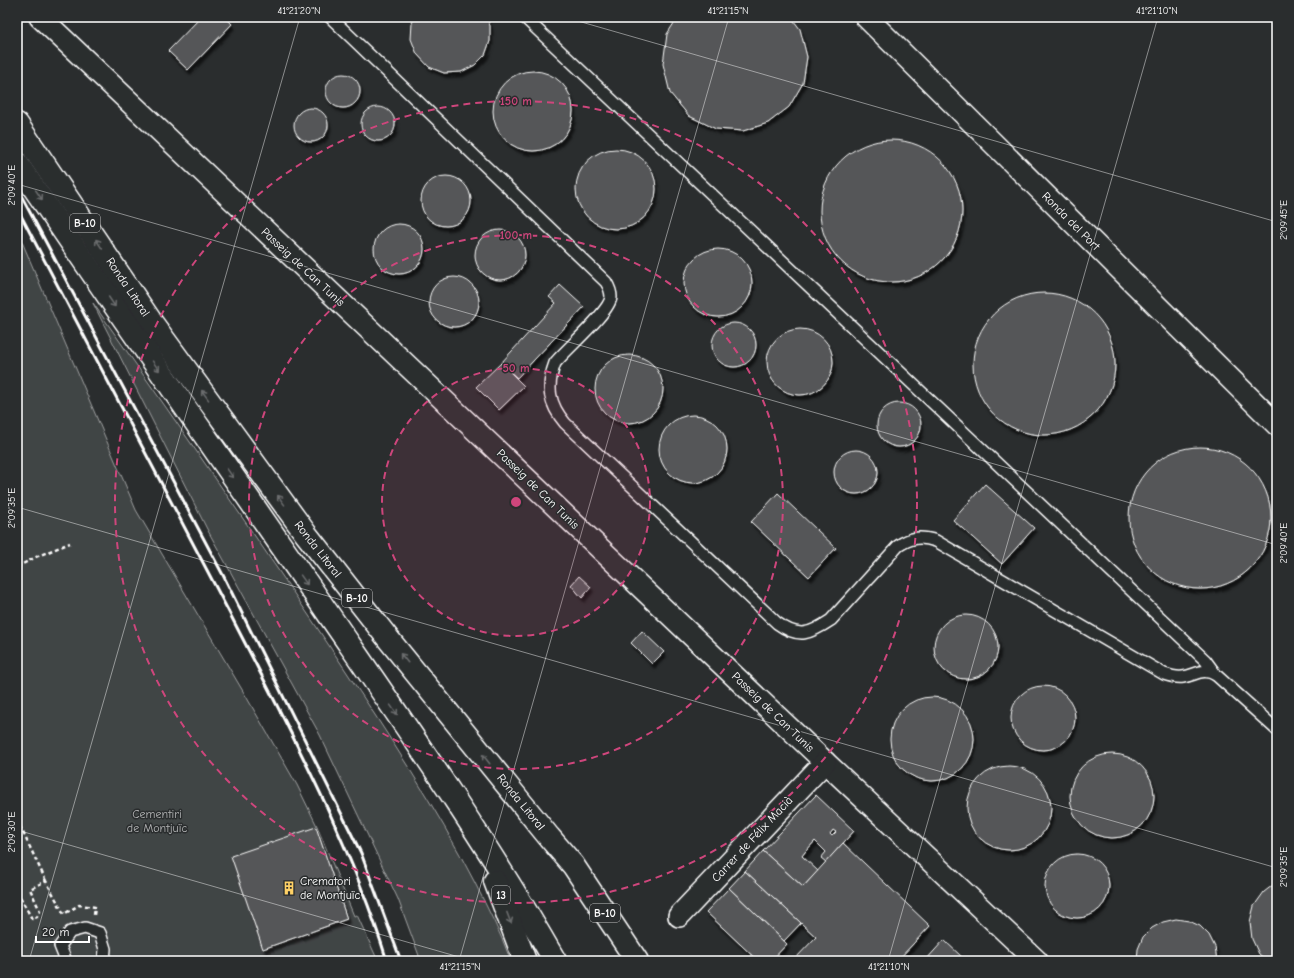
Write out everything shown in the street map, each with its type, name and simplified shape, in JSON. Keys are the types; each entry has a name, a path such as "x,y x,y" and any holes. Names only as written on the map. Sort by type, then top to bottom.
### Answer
{"highway":[{"name":"Ronda Litoral","path":"17,124 143,329 475,829 555,961"},
{"name":"Ronda Litoral","path":"17,163 143,329 395,647 573,865 637,961"},
{"name":"13","path":"475,829 525,961"},
{"path":"573,865 652,961"}],"street":[{"name":"Passeig de Can Tunis","path":"40,17 825,762 1037,961"},
{"name":"Ronda del Port","path":"866,17 1277,425"},
{"name":"Carrer de Félix Macià","path":"679,916 825,762"}],"lane":[{"path":"330,17 606,282 610,289 611,298 605,310 555,363 551,374 550,384 553,406 565,423 777,623 794,633 811,632 831,620 898,546 906,540 914,537 925,538 936,541 1164,674 1183,677 1204,671 1211,672 1277,730"},
{"path":"524,17 1205,660 1216,675"},
{"path":"66,961 60,946 70,932 85,928 100,932 105,949 104,961"}],"path":[{"path":"17,567 38,556 70,543"},
{"path":"17,820 46,881 64,914 79,905 90,906"},
{"path":"17,891 32,919 37,918 40,911 30,889 46,881"}],"green space":[{"name":"Cementiri de Montjuïc","path":"17,230 136,510 297,785 317,826 354,916 357,915 378,961 17,961"},
{"path":"93,303 281,574 394,745 428,799 460,855 494,922 511,961 421,961 398,899 320,735 207,529"}],"building":[{"path":"201,17 225,17 232,24 188,70 168,51"},
{"path":"415,17 487,17 490,26 490,41 485,55 475,65 461,72 444,73 429,67 417,54 411,39 412,23"},
{"path":"678,17 791,17 800,29 807,57 803,83 789,107 768,123 743,131 716,129 689,116 670,93 663,64 667,34"},
{"path":"533,71 548,74 561,83 570,96 573,111 570,126 561,139 548,148 533,151 518,148 505,139 496,126 493,111 496,96 505,83 518,74"},
{"path":"343,74 349,75 355,79 359,85 359,97 355,103 349,107 343,108 337,107 331,103 327,97 326,91 327,85 331,79 337,75"},
{"path":"378,107 384,108 390,112 394,118 394,130 390,136 384,140 378,141 372,140 366,136 362,130 361,124 362,118 366,112 372,108"},
{"path":"311,108 317,109 323,113 327,119 327,131 323,137 317,141 311,142 305,141 299,137 295,131 294,125 295,119 299,113 305,109"},
{"path":"884,140 898,140 925,148 946,166 957,184 961,197 961,225 954,245 936,266 925,274 912,279 898,282 884,282 857,274 836,256 828,245 823,232 820,218 820,204 828,177 846,156 857,148 870,143"},
{"path":"616,149 631,152 644,161 653,174 656,189 653,204 644,217 631,226 616,229 601,226 588,217 579,204 576,189 579,174 588,161 601,152"},
{"path":"441,176 451,176 464,183 471,196 471,206 464,219 451,226 441,226 432,222 425,215 421,206 421,196 425,187 432,180"},
{"path":"394,224 404,224 417,231 424,244 424,254 417,267 404,274 394,274 385,270 378,263 374,254 374,244 378,235 385,228"},
{"path":"495,230 505,230 518,237 525,250 525,260 518,273 505,280 495,280 486,276 479,269 475,260 475,250 479,241 486,234"},
{"path":"718,249 731,252 742,259 749,270 752,283 749,296 742,307 731,314 718,317 705,314 694,307 687,296 684,283 687,270 694,259 705,252"},
{"path":"449,277 459,277 472,284 479,297 479,307 472,320 459,327 449,327 440,323 433,316 429,307 429,297 433,288 440,281"},
{"path":"560,285 584,307 517,378 501,363 556,303 549,297"},
{"path":"1037,293 1051,293 1078,301 1099,319 1110,337 1114,350 1114,378 1107,398 1089,419 1078,427 1065,432 1051,435 1037,435 1010,427 989,409 981,398 976,385 973,371 973,357 981,330 999,309 1010,301 1023,296"},
{"path":"734,323 746,327 752,333 756,345 752,357 746,363 734,367 722,363 716,357 712,345 716,333 722,327"},
{"path":"800,329 813,332 823,339 830,349 833,362 830,375 823,385 813,392 800,395 787,392 777,385 770,375 767,362 770,349 777,339 787,332"},
{"path":"629,355 642,358 653,365 660,376 663,389 660,402 653,413 642,420 629,423 616,420 605,413 598,402 595,389 598,376 605,365 616,358"},
{"path":"501,363 524,386 499,410 476,387"},
{"path":"899,403 911,407 917,413 921,425 917,437 911,443 899,447 887,443 881,437 877,425 881,413 887,407"},
{"path":"693,415 706,418 717,425 724,436 727,449 724,462 717,473 706,480 693,483 680,480 669,473 662,462 659,449 662,436 669,425 680,418"},
{"path":"1193,447 1207,447 1234,455 1255,473 1266,491 1270,504 1270,532 1263,552 1245,573 1234,581 1221,586 1207,589 1193,589 1166,581 1145,563 1137,552 1132,539 1129,525 1129,511 1137,484 1155,463 1166,455 1179,450"},
{"path":"856,450 868,454 874,460 878,472 874,484 868,490 856,494 844,490 838,484 834,472 838,460 844,454"},
{"path":"985,484 1034,528 1002,564 953,520"},
{"path":"778,493 836,548 809,577 751,522"},
{"path":"579,576 591,587 582,598 571,585"},
{"path":"966,615 984,621 992,629 998,647 992,665 984,673 966,679 948,673 940,665 934,647 940,629 948,621"},
{"path":"642,631 664,652 652,664 631,643"},
{"path":"1043,686 1061,692 1069,700 1075,718 1069,736 1061,744 1043,750 1025,744 1017,736 1011,718 1017,700 1025,692"},
{"path":"932,697 948,700 962,709 971,723 974,739 971,755 962,769 948,778 932,781 916,778 902,769 893,755 890,739 893,723 902,709 916,700"},
{"path":"1112,754 1128,757 1142,766 1151,780 1154,796 1151,812 1142,826 1128,835 1112,838 1096,835 1082,826 1073,812 1070,796 1073,780 1082,766 1096,757"},
{"path":"1009,766 1025,769 1039,778 1048,792 1051,808 1048,824 1039,838 1025,847 1009,850 993,847 979,838 970,824 967,808 970,792 979,778 993,769"},
{"path":"816,795 854,831 826,862 821,858 826,852 815,841 802,856 818,871 803,887 763,851","holes":["833,830 836,832 832,836 830,834"]},
{"name":"Crematori de Montjuïc","path":"316,827 347,919 263,949 231,856"},
{"path":"843,843 930,926 897,961 793,961 816,937 745,871 763,851 803,887"},
{"path":"1077,854 1095,860 1103,868 1109,886 1103,904 1095,912 1077,918 1059,912 1051,904 1045,886 1051,868 1059,860"},
{"path":"745,871 801,923 784,941 729,888"},
{"path":"1277,882 1277,961 1267,961 1259,954 1252,939 1250,922 1254,906 1264,892"},
{"path":"729,888 787,944 771,961 758,961 706,912"},
{"path":"1176,919 1189,921 1200,926 1209,935 1215,947 1217,961 1137,961 1138,949 1143,937 1152,928 1163,922"},
{"path":"944,940 963,958 967,961 925,961"}],"railway":[{"path":"17,188 223,575 361,853 401,961"},
{"path":"17,208 296,742 355,872 387,961"}],"place":[{"name":"Crematori de Montjuïc","path":"289,888"}]}
